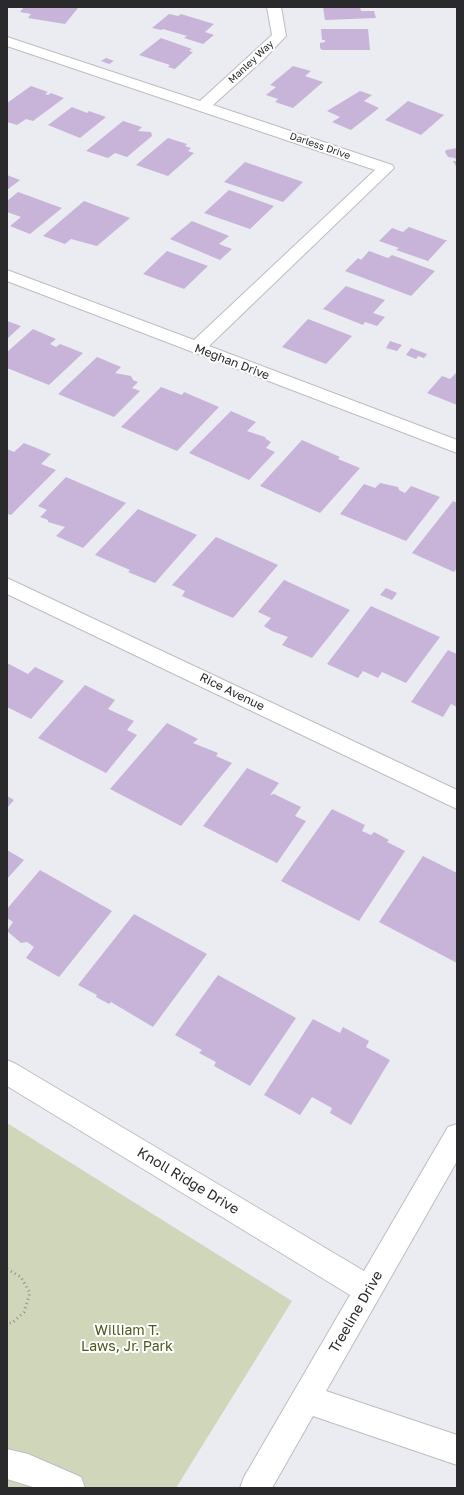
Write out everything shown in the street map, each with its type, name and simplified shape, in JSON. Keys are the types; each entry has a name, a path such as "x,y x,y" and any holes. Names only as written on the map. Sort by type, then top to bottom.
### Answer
{"street":[{"name":"Manley Way","path":"202,106 257,58 279,36 274,7"},
{"name":"Darless Drive","path":"7,41 386,168 196,348"},
{"name":"Meghan Drive","path":"7,275 457,447"},
{"name":"Rice Avenue","path":"7,585 457,800"},
{"name":"Knoll Ridge Drive","path":"7,1072 368,1290"},
{"name":"Treeline Drive","path":"255,1488 457,1136"},
{"path":"306,1399 457,1450"},
{"path":"7,1464 28,1469 70,1488"}],"path":[{"path":"7,1269 21,1277 30,1293 24,1312 12,1323 7,1323"}],"green space":[{"name":"William T. Laws, Jr. Park","path":"7,1123 292,1301 176,1488 7,1488"}],"building":[{"path":"24,7 78,8 65,24 28,18 31,14 20,12"},
{"path":"323,7 360,7 361,11 374,11 376,18 325,20"},
{"path":"169,14 178,16 181,14 214,24 205,32 214,35 203,44 184,38 187,36 163,29 152,28"},
{"path":"321,29 368,29 370,50 322,50 320,48 320,43 325,42 325,40 322,40"},
{"path":"161,38 192,49 189,51 193,52 175,69 168,67 170,65 139,55"},
{"path":"106,58 114,61 109,64 101,61"},
{"path":"293,66 311,71 305,76 323,82 293,108 275,102 278,99 266,95 276,87 270,85"},
{"path":"31,86 48,92 45,94 48,95 51,93 64,98 33,121 26,119 17,125 7,122 7,103"},
{"path":"360,91 372,95 364,101 379,108 351,130 332,122 340,117 327,111"},
{"path":"408,101 444,115 421,135 385,120"},
{"path":"72,107 87,113 89,111 106,117 80,138 48,125"},
{"path":"123,121 142,127 138,131 151,132 152,136 127,157 115,153 108,158 86,151"},
{"path":"168,138 187,144 185,146 191,148 188,151 194,153 168,176 136,165"},
{"path":"457,148 457,161 455,158 448,157 445,152 446,150"},
{"path":"453,161 457,161 457,168"},
{"path":"245,162 303,182 283,202 224,182"},
{"path":"7,175 20,180 7,190"},
{"path":"229,190 274,206 250,229 204,213"},
{"path":"18,192 62,208 30,234 10,226 21,217 7,212 7,201"},
{"path":"84,201 130,218 97,246 71,239 65,244 43,236"},
{"path":"192,221 229,236 219,244 232,249 220,260 170,239"},
{"path":"409,227 447,240 428,261 396,250 399,248 379,241 392,228 403,232"},
{"path":"167,251 208,266 184,289 143,274"},
{"path":"369,251 388,258 392,255 435,271 411,296 345,271 358,258 361,260"},
{"path":"346,286 385,300 373,313 385,317 377,326 365,322 363,325 323,309"},
{"path":"308,319 352,336 326,364 282,347"},
{"path":"7,321 21,326 7,339"},
{"path":"33,329 56,339 50,344 56,347 60,344 83,353 49,385 7,368 7,352"},
{"path":"390,341 402,345 397,351 386,348"},
{"path":"411,348 427,354 424,358 418,356 416,359 406,355"},
{"path":"97,357 121,367 115,373 131,376 133,380 138,382 132,388 140,391 114,417 58,394"},
{"path":"457,372 457,405 427,393 442,376 450,379"},
{"path":"161,387 182,395 184,392 219,407 177,451 121,427"},
{"path":"231,411 256,422 247,431 265,437 271,442 266,448 275,452 249,480 189,453"},
{"path":"302,440 340,457 338,459 360,468 320,513 260,486"},
{"path":"24,443 51,454 41,464 56,470 11,515 7,514 7,449 14,452"},
{"path":"66,477 126,503 83,548 56,536 65,527 48,522 48,520 40,517 47,510 38,506"},
{"path":"380,483 398,487 399,490 405,493 411,486 440,497 406,541 340,514 364,484 375,488"},
{"path":"453,501 457,503 457,568 454,572 412,553"},
{"path":"138,509 197,535 155,583 128,572 130,570 95,555"},
{"path":"216,537 278,565 233,618 182,596 185,591 172,585"},
{"path":"284,580 350,610 312,658 282,645 288,637 272,631 264,626 271,618 258,612"},
{"path":"386,588 397,593 392,600 380,595"},
{"path":"371,606 440,637 406,683 382,672 378,678 363,671 358,678 327,664"},
{"path":"448,650 457,654 457,707 451,704 443,717 411,702"},
{"path":"7,663 28,674 35,667 64,681 31,719 7,707"},
{"path":"85,685 115,700 108,709 134,721 127,730 137,735 106,773 38,738"},
{"path":"167,723 198,739 193,743 218,753 216,756 232,763 181,826 110,789"},
{"path":"247,768 279,783 270,795 274,794 301,807 295,816 306,821 277,863 203,826"},
{"path":"7,796 14,800 7,808"},
{"path":"332,809 365,825 362,831 371,835 374,832 389,840 387,842 405,851 359,921 281,881"},
{"path":"7,850 24,860 7,879"},
{"path":"423,856 457,873 457,963 379,922"},
{"path":"40,870 112,911 59,977 26,958 34,947 27,942 21,943 7,931 13,922 7,918 7,909"},
{"path":"134,914 207,954 153,1027 111,1002 109,1004 96,997 97,995 78,985"},
{"path":"218,975 296,1018 250,1086 214,1066 216,1062 199,1053 202,1050 175,1035"},
{"path":"313,1019 340,1033 343,1027 369,1041 366,1047 390,1060 351,1125 330,1113 332,1108 312,1097 300,1115 264,1095"}]}
